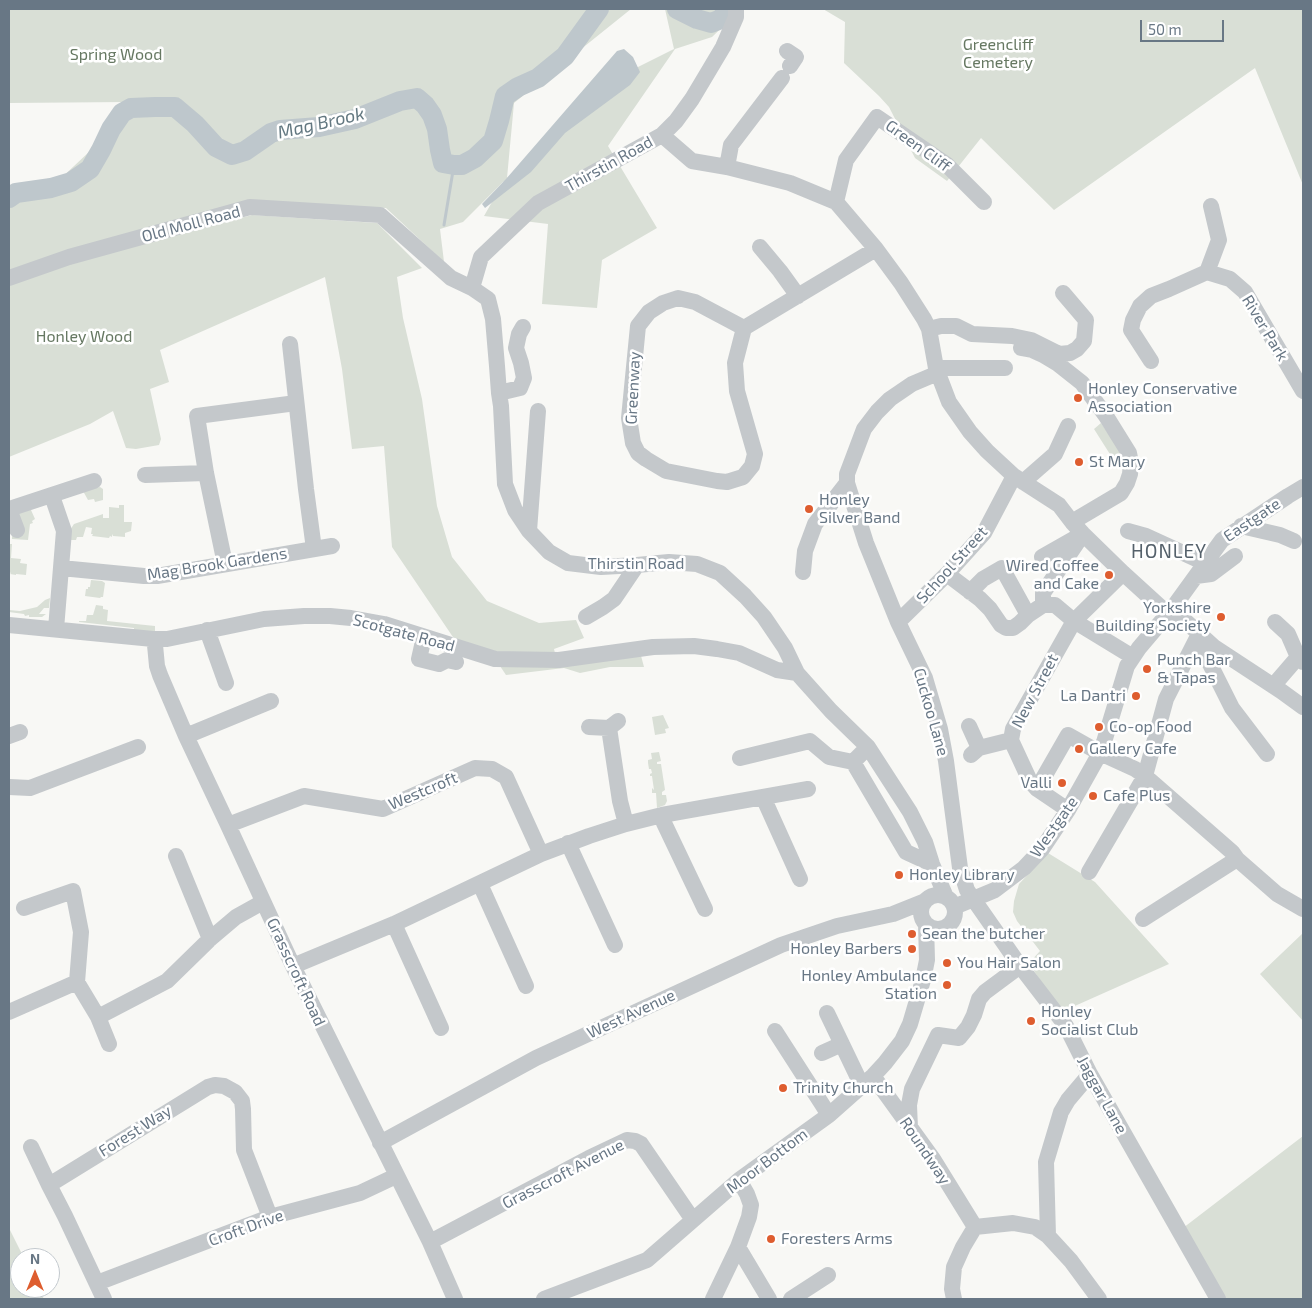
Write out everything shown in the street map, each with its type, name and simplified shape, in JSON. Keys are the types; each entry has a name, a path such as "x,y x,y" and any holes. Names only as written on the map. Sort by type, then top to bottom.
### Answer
{"street":[{"name":"Thirstin Road","path":"736,9 736,17 723,47 692,99 676,121 662,135 538,203 481,257 472,288 488,299 493,319 499,393 502,406 505,484 515,510 529,531 549,552 568,563 601,567 669,562 697,564 720,573 745,596 764,617 786,648 796,673 868,747 910,812 925,842 932,864 950,902"},
{"path":"727,167 731,145 786,65"},
{"name":"Green Cliff","path":"836,202 846,160 877,117 946,164 984,202"},
{"path":"662,135 692,161 727,167 790,183 836,202 902,283 929,330 937,370 949,402 970,432 987,451 1019,479 1059,505 1083,534 1123,573 1214,647 1303,708"},
{"path":"1151,361 1131,330 1133,320 1140,306 1151,296 1207,272 1219,240 1212,206"},
{"name":"Old Moll Road","path":"9,278 70,257 250,207 380,215 452,278 472,288"},
{"path":"760,247 798,296"},
{"path":"744,328 876,249"},
{"name":"River Park","path":"1207,272 1230,279 1245,292 1303,391"},
{"path":"929,330 941,326 956,326 972,334 1012,336 1031,340 1059,354 1070,353 1077,349 1084,341 1086,320 1063,294"},
{"name":"Greenway","path":"678,298 696,302 744,328 735,363 737,391 755,454 752,466 743,477 727,482 666,471 638,453 632,443 629,418 638,326 649,312 662,303 678,298"},
{"path":"499,393 520,388 524,378 516,348 519,334 523,327"},
{"path":"290,344 314,549"},
{"path":"1021,348 1032,350 1048,358 1082,383 1106,416 1129,453 1131,463 1130,474 1121,493 1072,522"},
{"path":"803,572 805,551 815,524 847,479 864,429 877,412 890,399 937,370 1005,368"},
{"path":"225,564 206,473 197,416 296,403"},
{"path":"529,531 538,411"},
{"path":"1019,479 1055,454 1068,426"},
{"path":"145,475 206,473"},
{"name":"Cuckoo Lane","path":"847,479 866,543 898,622 925,678 942,736 960,868 967,890 973,900"},
{"name":"School Street","path":"898,622 947,574 984,533 1019,479"},
{"path":"17,530 9,509 94,481"},
{"name":"Eastgate","path":"1170,611 1222,540 1303,487"},
{"path":"52,496 64,531 56,629"},
{"path":"1241,526 1280,535 1294,541"},
{"path":"1128,530 1146,536 1200,570 1211,574 1236,556"},
{"path":"1042,557 1083,534"},
{"path":"1042,605 1042,593 1083,534"},
{"name":"Mag Brook Gardens","path":"61,568 157,576 332,546"},
{"path":"586,617 614,599 637,565"},
{"path":"970,592 983,578 1002,568 1028,615"},
{"name":"New Street","path":"1068,810 1036,789 1011,740 1013,729 1074,621 1123,573"},
{"path":"947,574 990,609 1011,636 1020,623 1042,605 1055,605 1074,621 1133,657"},
{"name":"Westgate","path":"950,902 973,900 995,890 1008,882 1042,849 1068,810 1100,753 1127,666 1139,648 1170,611"},
{"name":"Scotgate Road","path":"9,625 167,639 264,619 330,616 384,624 495,658 559,660 653,647 694,646 739,654 777,670 796,673"},
{"path":"1273,686 1301,659 1288,634 1275,622"},
{"path":"207,630 226,683"},
{"path":"1199,634 1204,652 1232,708 1267,754"},
{"path":"1089,872 1145,776 1166,699 1199,634"},
{"path":"424,637 419,658 439,664 447,660 456,662"},
{"name":"Grasscroft Road","path":"153,639 160,675 186,736 292,966 430,1242 455,1299"},
{"path":"186,736 271,701"},
{"path":"589,727 614,725 620,801 626,824"},
{"path":"969,726 975,752 1011,740"},
{"path":"1036,789 1068,735 1145,776 1277,894 1303,909"},
{"path":"740,758 810,742 829,757 853,762 906,852 932,864"},
{"path":"9,787 30,788 138,746"},
{"path":"853,762 868,747"},
{"name":"Westcroft","path":"228,825 304,796 383,809 475,768 492,769 506,777 541,854"},
{"path":"292,966 394,924 568,843 626,824 662,815 808,789"},
{"path":"763,797 800,879"},
{"path":"662,815 664,824 705,909"},
{"path":"568,843 614,945"},
{"path":"176,856 210,939"},
{"path":"1144,919 1237,859"},
{"name":"Thirstin Road","path":"925,901 932,864"},
{"path":"480,884 526,986"},
{"path":"24,908 80,888 77,982 98,1017 109,1044"},
{"path":"935,895 950,902 954,917 948,925 936,928 925,922 921,915 921,909 925,901 930,896 935,895"},
{"name":"Jaggar Lane","path":"973,900 1066,1026 1090,1074 1218,1299"},
{"name":"West Avenue","path":"380,1143 536,1058 781,946 837,926 893,914 925,901"},
{"path":"98,1017 167,981 210,939 236,917 263,902"},
{"name":"West Avenue","path":"893,914 925,922"},
{"name":"Moor Bottom","path":"544,1299 647,1260 739,1180 830,1115 867,1081 885,1063 902,1041 910,1024 927,960 925,922"},
{"path":"394,924 441,1028"},
{"name":"Moor Bottom","path":"927,960 948,925"},
{"path":"910,1128 912,1089 938,1035 959,1038 968,1027 979,999 985,992 1020,966"},
{"path":"9,1012 77,982"},
{"name":"Roundway","path":"827,1013 842,1044 867,1081 884,1091 933,1160 975,1227"},
{"path":"775,1031 830,1115"},
{"path":"822,1053 842,1044"},
{"path":"1048,1236 1046,1162 1061,1112 1068,1100 1090,1074"},
{"name":"Forest Way","path":"49,1185 208,1087 215,1085 224,1086 235,1092 242,1100 244,1109 244,1150 270,1217"},
{"path":"884,1091 900,1093 912,1089"},
{"name":"Grasscroft Avenue","path":"430,1242 627,1140 641,1144 693,1220"},
{"path":"31,1147 104,1299"},
{"name":"Croft Drive","path":"97,1283 270,1217 360,1193 396,1176"},
{"path":"713,1299 738,1247 749,1216 750,1206 747,1194 739,1180"},
{"path":"954,1299 952,1289 954,1267 975,1227 1013,1223 1035,1227 1048,1236 1071,1261 1099,1299"},
{"path":"738,1247 769,1299"},
{"path":"791,1299 828,1274"}],"green space":[{"name":"Spring Wood","path":"9,9 631,9 514,103 507,178 620,76 674,49 665,9 741,9 712,37 675,49 608,146 657,228 602,260 597,308 542,304 548,224 484,216 504,181 463,222 440,229 444,262 386,208 250,203 9,271 9,192 19,187 57,182 90,151 127,102 9,103"},
{"name":"Greencliff Cemetery","path":"823,9 1303,9 1303,185 1255,68 1054,210 981,138 947,181 915,158 889,107 844,63 845,22"},
{"name":"Honley Wood","path":"252,215 377,223 422,268 397,277 403,318 422,399 437,506 452,557 487,601 539,623 576,620 584,638 554,649 557,662 640,652 644,667 610,667 580,673 564,668 506,675 492,654 457,643 392,547 384,446 352,449 342,369 325,277 160,350 169,382 150,389 161,439 159,445 136,449 126,448 113,411 90,424 9,457 9,285 61,265"},
{"path":"1101,423 1128,463 1113,459 1094,429"},
{"path":"100,487 103,489 103,500 95,502 94,499 88,500 83,491"},
{"path":"119,505 124,505 124,522 132,522 131,531 125,533 125,537 113,536 112,534 112,537 110,536 109,538 92,536 92,528 86,527 83,537 70,540 70,530 74,524 103,514 103,518 109,518 109,507 119,508"},
{"path":"21,510 31,510 35,519 30,524 28,540 12,539 12,533"},
{"path":"9,542 12,544 11,558 21,559 20,563 27,564 26,575 10,574"},
{"path":"91,580 105,583 103,597 85,596 86,589 90,587"},
{"path":"50,598 49,608 44,608 39,614 46,614 42,617 29,617 29,615 25,616 24,614 9,612 9,610 20,611 37,607"},
{"path":"96,605 103,606 103,609 108,610 107,621 155,626 155,632 134,632 134,628 79,622 86,621 87,615 93,615"},
{"path":"663,715 669,728 665,729 666,733 655,735 652,717"},
{"path":"659,752 661,761 657,762 657,764 661,764 665,790 662,792 662,795 666,795 667,801 665,805 657,808 656,793 652,793 652,788 654,790 650,774 652,773 651,769 649,769 648,760 652,759 651,753"},
{"path":"1048,853 1095,882 1169,964 1068,1009 1056,1005 1029,963 1040,951 1017,921 1013,912 1019,884"},
{"path":"1303,933 1303,1021 1260,974"},
{"path":"1303,1136 1303,1299 1225,1299 1183,1228"},
{"path":"9,1228 19,1248 10,1248 10,1298 44,1299 9,1299"}],"shaded area":[{"path":"624,49 633,57 640,72 630,85 565,133 531,172 485,208 482,204 617,51"}],"waterway":[{"name":"Mag Brook","path":"9,198 16,193 51,188 71,182 90,169 111,129 122,113 131,108 175,107 195,124 216,147 232,155 245,151 271,133 280,130 319,127 355,119 400,101 417,98 432,115 437,129 443,163 462,165 475,158 493,141 505,96 518,87 538,78 565,56 599,9"},
{"name":"Mag Brook","path":"677,9 697,19 711,23 721,19 728,9"},
{"path":"444,225 454,165"}],"place":[{"name":"Honley Conservative Association","path":"1078,398"},
{"name":"St Mary","path":"1079,462"},
{"name":"Honley Silver Band","path":"809,509"},
{"name":"Wired Coffee and Cake","path":"1109,575"},
{"name":"Yorkshire Building Society","path":"1221,617"},
{"name":"Punch Bar & Tapas","path":"1147,669"},
{"name":"La Dantri","path":"1136,696"},
{"name":"Co-op Food","path":"1099,727"},
{"name":"Gallery Cafe","path":"1079,749"},
{"name":"Valli","path":"1062,783"},
{"name":"Cafe Plus","path":"1093,796"},
{"name":"Honley Library","path":"899,875"},
{"name":"Sean the butcher","path":"912,934"},
{"name":"Honley Barbers","path":"912,949"},
{"name":"You Hair Salon","path":"947,963"},
{"name":"Honley Ambulance Station","path":"947,985"},
{"name":"Honley Socialist Club","path":"1031,1021"},
{"name":"Trinity Church","path":"783,1088"},
{"name":"Foresters Arms","path":"771,1239"}],"district":[{"name":"HONLEY","path":"1169,552"}]}
